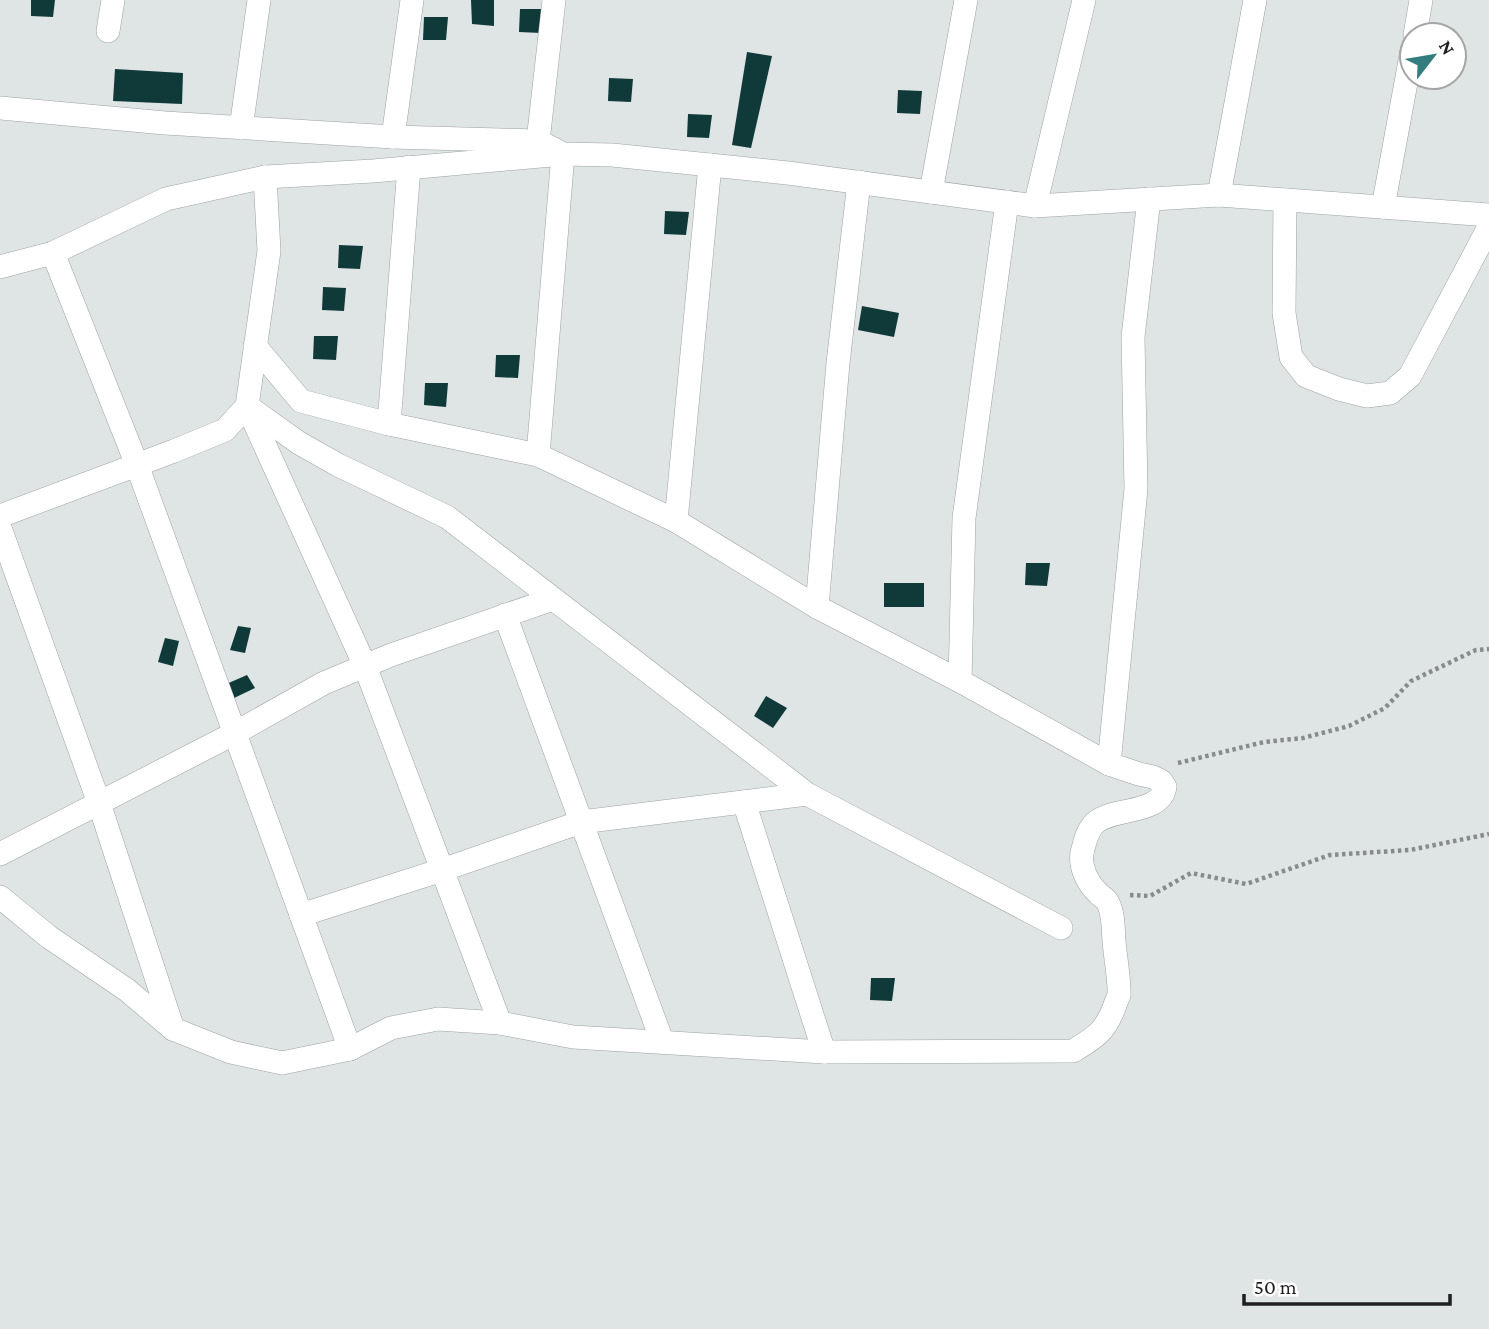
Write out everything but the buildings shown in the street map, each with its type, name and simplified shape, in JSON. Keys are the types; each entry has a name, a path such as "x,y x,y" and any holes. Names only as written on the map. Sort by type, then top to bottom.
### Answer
{"street":[{"path":"108,31 113,0"},
{"path":"241,128 259,0"},
{"path":"393,137 412,0"},
{"path":"538,141 554,0"},
{"path":"931,192 966,0"},
{"path":"1035,206 1084,0"},
{"path":"1219,195 1255,0"},
{"path":"1417,21 1421,0"},
{"path":"1383,207 1404,91"},
{"path":"0,108 241,128 393,137 538,141 563,154"},
{"path":"538,456 563,154"},
{"path":"0,267 53,253 166,199 265,177 563,154 612,155 710,165 1035,206 1219,195 1489,215"},
{"path":"676,521 710,165"},
{"path":"389,424 409,167"},
{"path":"265,177 269,251 247,406 365,666 500,1023"},
{"path":"817,607 838,363 859,183"},
{"path":"1109,764 1136,489 1133,337 1149,199"},
{"path":"1285,200 1284,313 1291,357 1306,376 1367,396 1390,393 1410,376 1489,227"},
{"path":"960,681 964,518 1007,202"},
{"path":"53,253 137,465 350,1049"},
{"path":"0,897 49,937 127,990 173,1030 231,1052 282,1063 350,1049 391,1028 438,1019 500,1023 573,1037 824,1052 1073,1051 1094,1038 1109,1021 1119,994 1111,914 1107,900 1089,882 1083,869 1081,854 1094,823 1104,817 1150,805 1159,800 1165,787 1161,781 1109,764 960,681 817,607 676,521 538,456 389,424 301,401 255,346"},
{"path":"0,516 225,430 247,406"},
{"path":"247,406 299,443 338,465 447,517 807,794 1061,928"},
{"path":"0,528 99,803 173,1030"},
{"path":"0,854 235,733 324,683 391,654 554,599"},
{"path":"505,615 662,1041"},
{"path":"302,915 581,822 807,794"},
{"path":"744,802 824,1052"}],"path":[{"path":"1165,787 1178,763 1264,742 1303,738 1349,726 1385,708 1411,681 1476,650 1489,649"},
{"path":"1098,893 1150,896 1191,873 1246,884 1330,855 1410,850 1489,834"}]}
